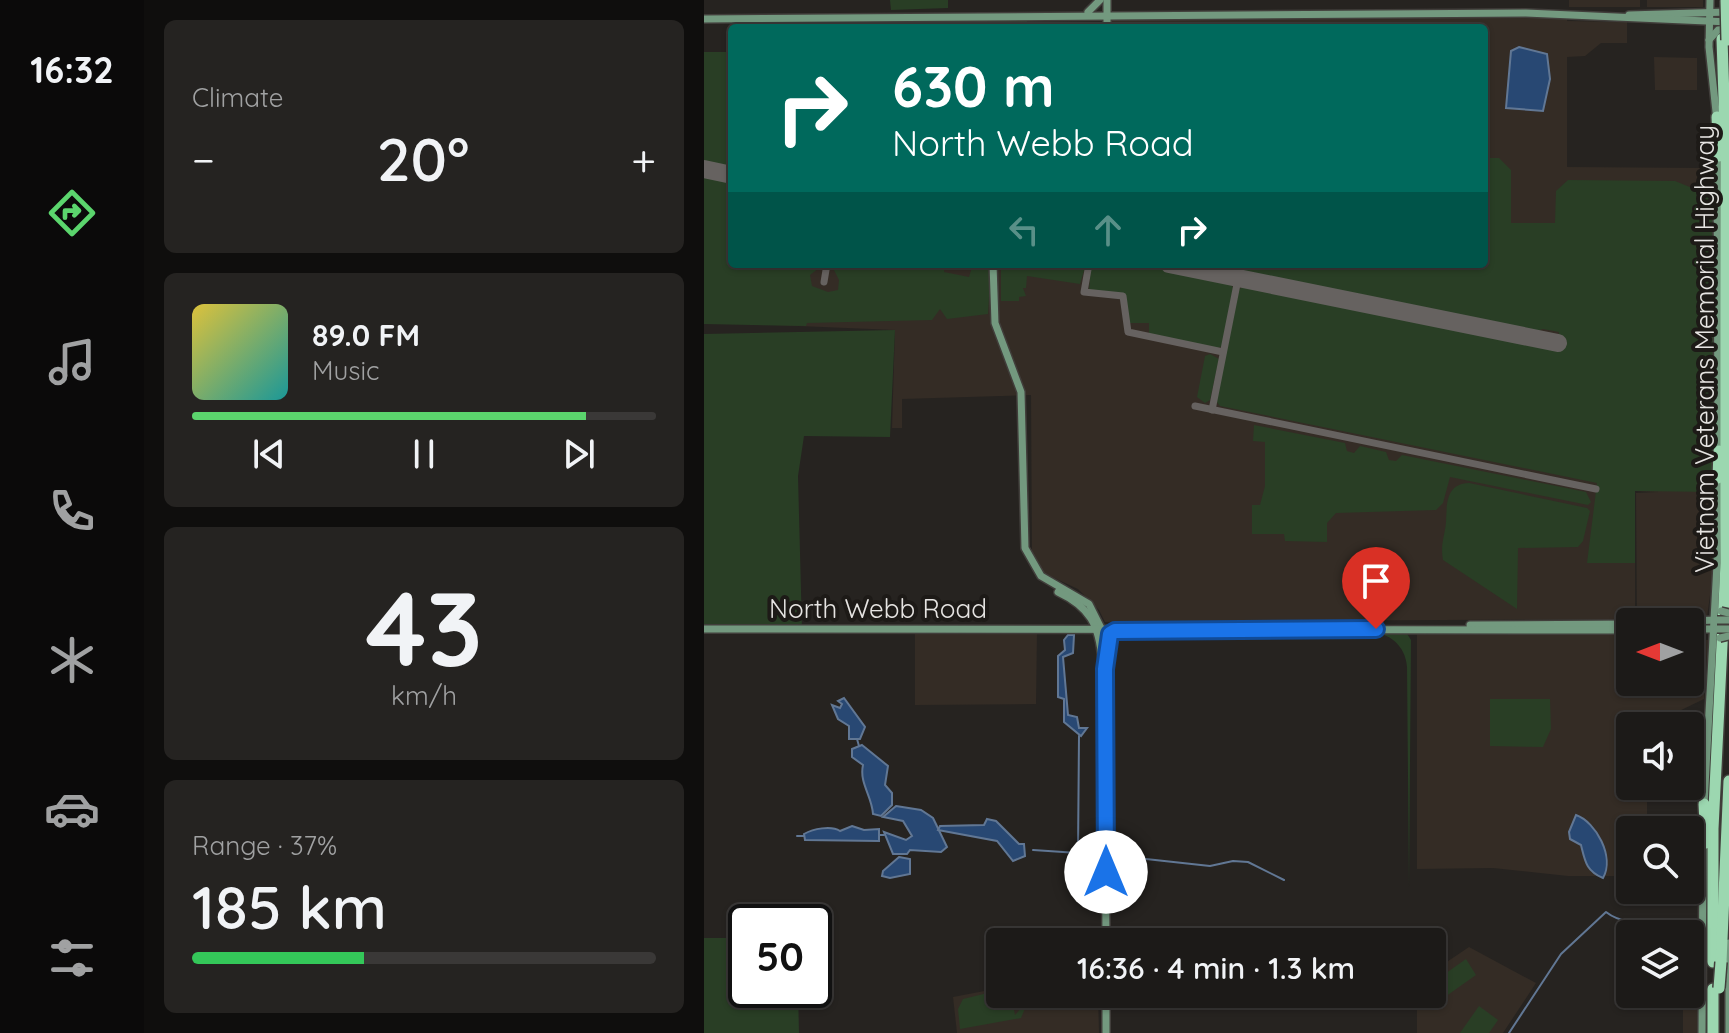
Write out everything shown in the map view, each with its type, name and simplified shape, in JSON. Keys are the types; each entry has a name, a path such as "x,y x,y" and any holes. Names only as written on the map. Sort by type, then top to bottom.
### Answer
{"highway":[{"name":"Vietnam Veterans Memorial Highway","path":"1716,1033 1713,829 1726,584 1722,37 1725,1"},
{"name":"Vietnam Veterans Memorial Highway","path":"1722,37 1729,86"},
{"path":"1717,117 1726,278"},
{"path":"1718,478 1726,311"},
{"name":"Vietnam Veterans Memorial Highway","path":"1716,961 1729,683"},
{"path":"1716,961 1729,781"},
{"path":"1704,804 1716,961"}],"main road":[{"path":"1088,12 1103,0"},
{"path":"1103,0 1105,24"},
{"path":"1704,804 1712,646 1721,610 1717,117 1722,37 1709,22 1709,12 1710,0 1716,4 1725,1"},
{"path":"704,16 1088,12 1119,17 1135,14"},
{"path":"1627,16 1632,13 1729,12"},
{"path":"704,16 1412,14 1627,16 1729,22"},
{"path":"1110,24 1119,17"},
{"path":"996,268 994,306 998,333 1016,372 1021,392 1025,548 1035,569 1047,582 1084,600 1100,629 1106,653"},
{"path":"1718,629 1729,620"},
{"path":"1414,640 1411,627 1616,627"},
{"name":"North Webb Road","path":"704,629 1411,627"},
{"name":"North Webb Road","path":"1100,629 1411,627"},
{"path":"1100,629 1105,669"},
{"path":"1718,629 1729,629"},
{"path":"1106,928 1105,669 1110,634 1115,631"},
{"path":"1716,961 1729,943"},
{"path":"1702,1033 1717,995"},
{"path":"1717,995 1729,1033"},
{"path":"1106,1008 1106,1033"}],"shaded area":[{"path":"1569,0 1640,0 1640,7 1569,7"},
{"path":"1647,0 1703,0 1703,7 1647,7"},
{"path":"1104,12 1567,18 1567,21 1627,22 1627,43 1601,43 1585,56 1567,57 1567,167 1704,168 1705,492 1713,492 1713,574 1707,617 1704,617 1704,608 1637,608 1636,493 1658,492 1635,491 1635,608 1616,608 1616,619 1105,622 1099,610 1078,589 1041,572 1032,562 1031,395 902,399 902,428 892,428 895,330 704,322 704,93 728,93 728,268 1488,268 1488,24 1104,24"},
{"path":"1654,57 1697,58 1697,90 1655,90"},
{"path":"1037,631 1036,704 915,705 915,632"},
{"path":"1417,634 1616,634 1616,696 1704,696 1704,640 1708,640 1704,699 1677,712 1616,712 1616,800 1647,800 1647,816 1616,816 1616,876 1568,876 1493,868 1417,869"},
{"path":"1469,947 1536,983 1503,1033 1417,1033 1417,1008 1446,1008 1446,963"},
{"path":"986,991 986,1008 1098,1008 1099,1033 957,1033 953,997"},
{"path":"1683,1008 1700,1008 1700,1033 1683,1033"}],"green space":[{"path":"890,0 948,0 948,8 891,10"},
{"path":"773,18 1027,20 1027,24 773,24"},
{"path":"704,52 728,52 728,163 725,166 704,162"},
{"path":"1488,158 1499,158 1511,170 1511,223 1555,223 1556,191 1568,180 1675,181 1697,190 1715,190 1716,492 1635,491 1635,563 1587,563 1597,483 1220,406 1216,401 1239,290 1243,286 1556,349 1559,332 1543,329 1532,332 1244,271 1244,268 1488,268"},
{"path":"704,175 728,180 728,268 819,268 810,275 812,286 828,292 838,290 839,280 833,268 944,268 944,272 969,277 972,268 991,268 988,314 947,319 940,309 932,320 807,323 806,326 704,324"},
{"path":"1001,268 1085,268 1080,284 1027,276 1026,288 1023,288 1026,296 1019,297 1019,301 1001,301"},
{"path":"1091,268 1157,268 1230,283 1233,288 1222,346 1216,349 1149,335 1149,323 1129,323 1125,295 1089,292"},
{"path":"895,330 890,437 804,436 798,476 802,629 704,629 704,334"},
{"path":"1210,354 1219,359 1210,400 1205,403 1197,397 1205,356"},
{"path":"1254,425 1345,443 1347,451 1354,453 1360,446 1386,452 1389,460 1396,461 1402,455 1586,492 1591,502 1588,505 1450,477 1443,503 1436,510 1336,513 1327,523 1327,542 1285,541 1284,534 1252,534 1252,505 1260,505 1265,486 1265,442 1253,441"},
{"path":"1469,483 1590,511 1583,541 1578,547 1518,548 1517,609 1443,560 1449,496 1455,487"},
{"path":"1406,632 1411,640 1409,887 1407,667 1398,645 1378,633 1172,633"},
{"path":"1490,699 1550,699 1551,729 1543,747 1490,746"},
{"path":"704,938 728,938 728,1008 798,1008 799,1033 704,1033"},
{"path":"1466,959 1476,975 1446,996 1446,973"},
{"path":"986,993 986,1008 1014,1008 1015,1015 1025,1008 1021,1018 960,1029 958,1009 963,999"},
{"path":"1479,1006 1498,1020 1489,1033 1460,1033"}],"water":[{"path":"1519,47 1547,54 1550,79 1543,111 1506,108 1511,51"},
{"path":"1068,635 1074,635 1073,653 1063,657 1068,715 1077,717 1079,728 1087,728 1081,736 1064,722 1064,699 1058,697 1058,656 1065,650 1064,640"},
{"path":"844,698 865,727 860,739 849,739 849,726 838,719 832,705 840,708 842,704 838,701"},
{"path":"862,745 888,766 885,785 892,793 892,805 881,816 873,814 863,778 863,765 852,757 852,749"},
{"path":"896,806 921,810 933,818 947,847 941,852 910,850 907,854 893,854 884,832 906,840 912,836 903,821 883,817"},
{"path":"1576,815 1590,825 1602,841 1607,860 1603,878 1590,869 1581,845 1570,839 1569,832"},
{"path":"987,819 996,821 1019,844 1024,844 1025,856 1013,861 997,841 938,830 940,826 984,825"},
{"path":"852,826 864,830 879,829 879,841 805,840 804,834 812,831 827,828 840,831"},
{"path":"899,857 910,859 910,874 890,878 882,876 883,871"}],"waterway":[{"path":"1078,853 1079,736"},
{"path":"857,739 859,746"},
{"path":"797,836 804,836"},
{"path":"1033,850 1078,853 1101,860"},
{"path":"1110,861 1146,859 1210,866 1233,861 1248,862 1284,880"},
{"path":"1509,1033 1561,954 1606,912 1623,920"}],"taxiway":[{"path":"722,173 728,169"},
{"path":"824,282 826,268"},
{"path":"1088,268 1084,292 1123,296 1128,332 1223,352"},
{"path":"1212,410 1240,268"},
{"path":"1195,406 1596,489"}],"runway":[{"path":"704,169 728,174"},
{"path":"1189,268 1558,343"}],"route":[{"path":"1106,872 1105,669 1110,634 1115,631 1376,629"}]}
